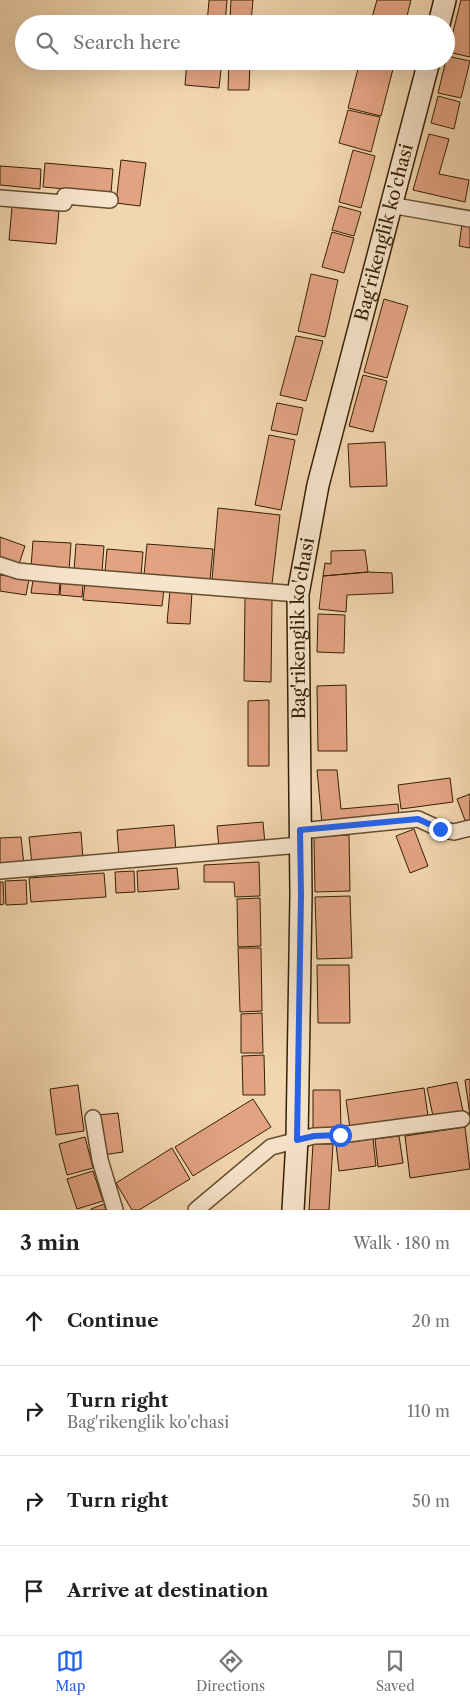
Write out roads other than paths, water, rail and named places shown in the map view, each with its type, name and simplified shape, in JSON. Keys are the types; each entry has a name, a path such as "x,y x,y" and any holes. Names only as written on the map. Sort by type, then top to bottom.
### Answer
{"main road":[{"path":"441,15 445,0"},
{"name":"Bag'rikenglik ko'chasi","path":"293,1210 297,1140 300,838 298,594 318,485 427,70"}],"street":[{"path":"0,198 64,202 65,196 110,200"},
{"path":"390,205 470,219"},
{"path":"0,565 18,571 57,575 298,594"},
{"path":"0,871 300,838 418,819 440,829 454,832 470,828"},
{"path":"93,1118 100,1160 116,1210"},
{"path":"196,1210 271,1147 314,1136 340,1135 462,1119"}]}
